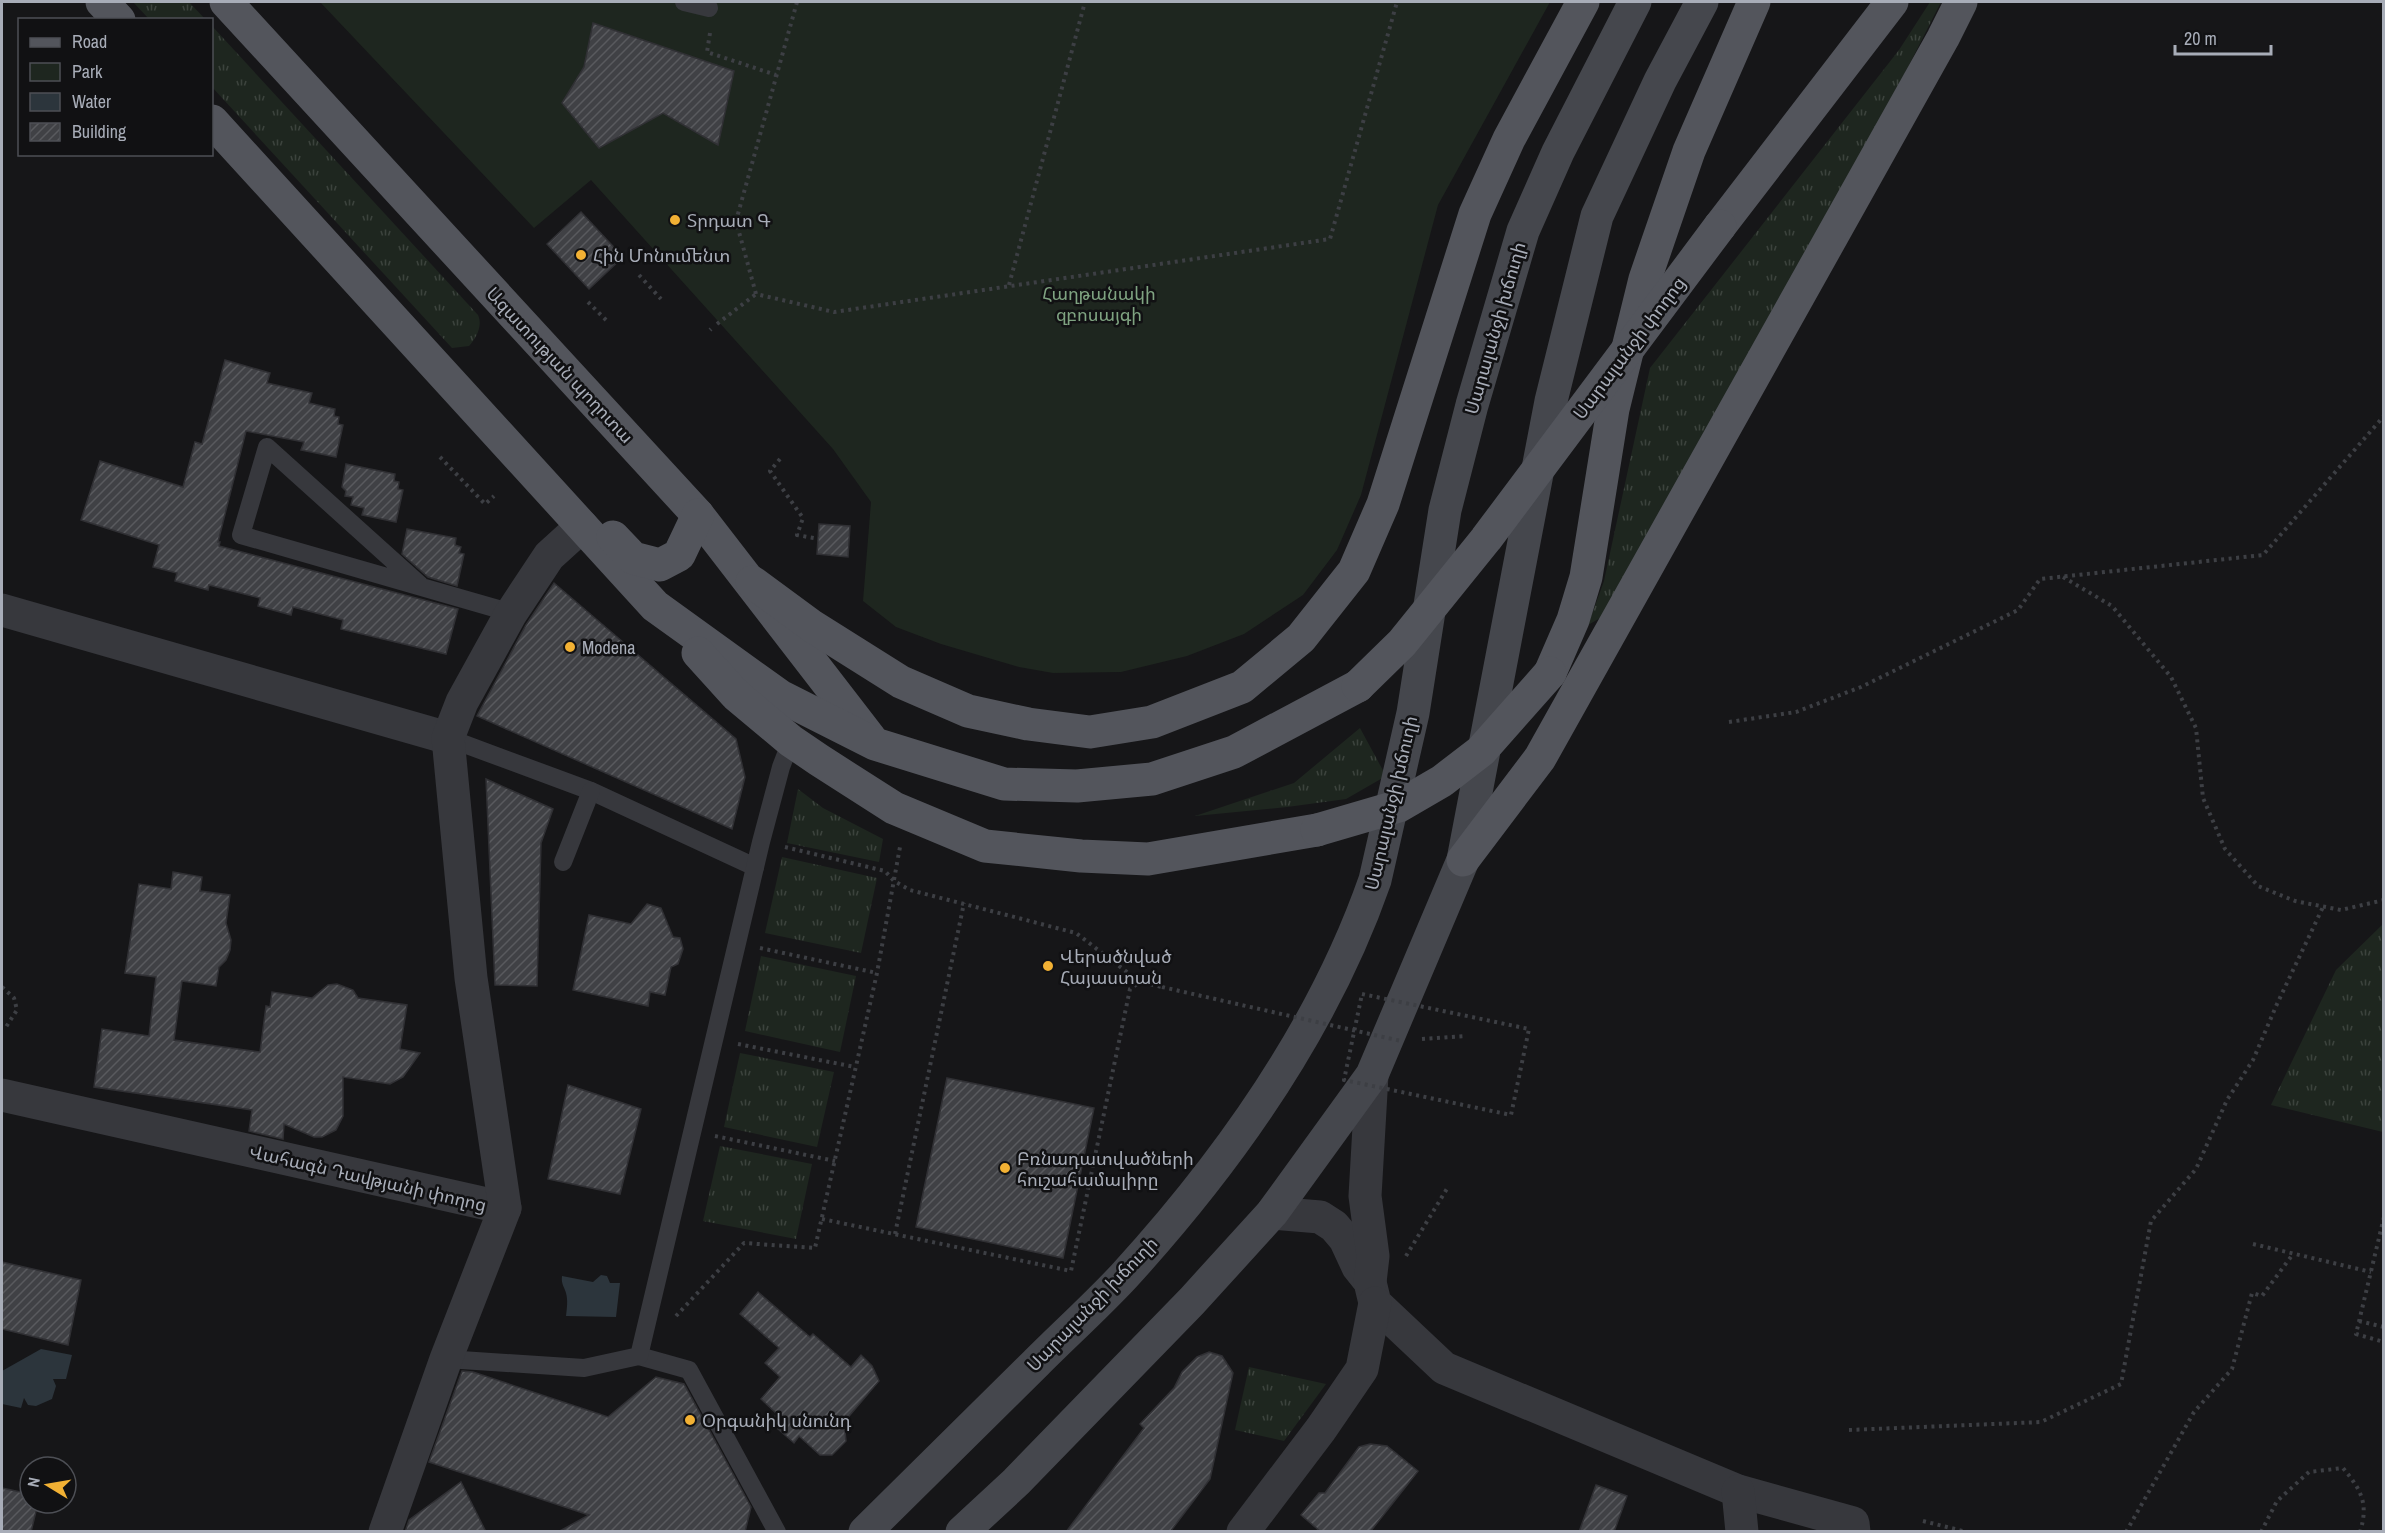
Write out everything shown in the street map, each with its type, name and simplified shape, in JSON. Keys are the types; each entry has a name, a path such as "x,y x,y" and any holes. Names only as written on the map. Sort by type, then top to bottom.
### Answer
{"main road":[{"path":"102,2 117,18"},
{"path":"752,582 812,626 901,682 968,711 1028,724 1090,732 1152,722 1242,687 1300,638 1354,571 1383,504 1475,214 1509,139 1583,2"},
{"name":"Սարալանջի խճուղի","path":"865,1532 1123,1277 1232,1145 1309,1029 1366,905 1375,880 1413,713 1445,510 1472,405 1523,231 1558,153 1635,2"},
{"path":"962,1532 1032,1466 1192,1301 1272,1213 1372,1075 1463,860 1551,401 1598,216 1660,81 1702,2"},
{"path":"213,122 736,695 791,741 894,808 984,846 1081,856 1149,859 1317,830 1399,806 1442,781 1481,751 1550,673 1573,620 1586,577 1613,409 1645,279 1689,151 1754,2"},
{"name":"Սարալանջի փողոց","path":"875,744 1004,784 1077,786 1152,779 1234,752 1358,686 1402,643 1486,539 1720,226 1892,2"},
{"path":"1463,860 1540,758 1961,2"},
{"name":"Ազատության պողոտա","path":"237,5 698,515 875,744"},
{"path":"505,442 536,457 633,558 660,565 679,555 698,515"},
{"path":"655,606 780,696 875,744"}],"street":[{"path":"505,1208 471,978 448,738 462,702 510,615 549,556 582,526"},
{"path":"2,610 448,738"},
{"path":"1249,1529 1362,1369 1372,1293 1374,1256 1365,1196 1372,1075"},
{"name":"Վահագն Դավթյանի փողոց","path":"2,1095 505,1208 446,1359 386,1532"},
{"path":"1272,1213 1320,1217 1334,1226 1345,1239 1372,1293 1444,1368 1738,1491 1853,1523 1854,1532"},
{"path":"1738,1491 1742,1532"}],"lane":[{"path":"684,2 709,8"},
{"path":"420,585 267,447 241,535 420,585 498,609 510,615"},
{"path":"448,738 591,791 755,867"},
{"path":"639,1356 761,842 781,767 791,741"},
{"path":"563,862 591,791"},
{"path":"446,1359 584,1368 639,1356 689,1370 777,1532"}],"path":[{"path":"756,294 736,221 796,2"},
{"path":"1009,285 1085,2"},
{"path":"756,294 834,312 1330,239 1397,2"},
{"path":"709,8 712,19 707,52 776,75"},
{"path":"639,275 661,299"},
{"path":"717,324 756,294"},
{"path":"588,302 608,322"},
{"path":"1729,722 1796,712 1861,687 2018,610 2040,579 2263,555 2384,416"},
{"path":"440,457 485,504 494,496"},
{"path":"780,459 770,471 803,518 797,535 819,539"},
{"path":"2061,576 2112,606 2171,677 2196,728 2204,798 2224,849 2258,886 2295,901 2341,910 2384,900"},
{"path":"761,842 885,871 894,881 910,890 1076,933 1140,982 1401,1041 1466,1036"},
{"path":"639,1356 744,1243 815,1248 877,973 900,847"},
{"path":"896,1234 964,903"},
{"path":"1849,1430 2041,1422 2121,1384 2151,1221 2196,1169 2227,1100 2253,1060 2323,907"},
{"path":"737,943 877,973"},
{"path":"822,1219 1071,1271 1130,989 1140,982"},
{"path":"2,987 14,998 17,1010 6,1027 2,1028"},
{"path":"1362,994 1529,1029 1511,1115 1344,1080 1354,1031 1362,994"},
{"path":"714,1040 855,1067"},
{"path":"693,1132 835,1161"},
{"path":"1401,1264 1448,1187"},
{"path":"2383,1218 2356,1334 2384,1342"},
{"path":"2253,1244 2371,1272"},
{"path":"2126,1532 2194,1412 2232,1369 2252,1293 2262,1296 2293,1254"},
{"path":"2360,1321 2384,1327"},
{"path":"2261,1532 2277,1501 2310,1472 2343,1468 2360,1489 2365,1518 2360,1532"},
{"path":"1923,1521 1967,1532"}],"green space":[{"path":"133,2 189,2 204,18 148,18"},
{"name":"Հաղթանակի զբոսայգի","path":"320,2 1550,2 1438,205 1361,495 1337,550 1303,595 1244,634 1187,656 1121,672 1053,673 1019,667 941,644 896,627 863,601 871,502 833,449 591,180 534,228"},
{"path":"1930,2 1941,2 1907,69 1607,614 1588,625 1604,581 1650,368 1899,50"},
{"path":"213,27 478,315 479,328 469,346 452,348 213,88"},
{"path":"1360,728 1386,776 1346,799 1195,816 1294,783"},
{"path":"798,789 823,808 883,839 879,862 787,843"},
{"path":"782,857 877,878 861,953 765,933"},
{"path":"2383,924 2383,1132 2271,1105 2336,970"},
{"path":"761,956 856,976 840,1052 745,1031"},
{"path":"740,1053 834,1072 817,1147 724,1127"},
{"path":"720,1146 812,1164 796,1239 703,1221"},
{"path":"1249,1367 1326,1384 1284,1441 1235,1430"}],"water":[{"path":"601,1275 607,1276 610,1283 620,1283 616,1317 566,1316 567,1298 562,1276 593,1282"},
{"path":"41,1349 72,1355 66,1379 53,1379 56,1386 52,1399 36,1406 28,1405 24,1398 21,1408 2,1404 2,1371"}],"building":[{"path":"593,23 734,71 718,145 663,113 599,148 562,103 584,67"},
{"path":"581,212 623,257 589,289 547,244"},
{"path":"225,360 270,373 267,383 312,393 309,403 335,409 334,416 339,417 338,424 343,425 336,457 301,450 304,442 246,431 218,542 220,542 219,546 458,609 446,654 341,629 343,620 293,607 291,615 258,606 260,598 209,585 208,590 175,581 177,573 153,567 159,545 81,520 100,461 183,487 195,442 202,444"},
{"path":"346,464 395,474 394,481 399,482 398,489 403,490 396,522 362,515 364,508 351,505 353,497 345,496 346,491 342,487"},
{"path":"819,524 850,526 848,557 817,554"},
{"path":"407,529 456,538 455,545 461,547 459,553 464,554 457,586 428,577 402,554"},
{"name":"Modena","path":"554,583 736,739 745,777 732,829 477,716 526,625"},
{"path":"486,779 553,809 541,843 537,986 495,985"},
{"path":"173,872 202,877 200,891 230,895 226,923 231,940 226,960 219,967 216,986 182,981 174,1040 260,1052 266,1006 270,1007 272,992 312,998 328,985 337,984 353,990 358,998 407,1005 400,1049 420,1053 403,1077 390,1084 343,1077 343,1116 336,1130 322,1137 314,1137 284,1124 283,1139 249,1131 252,1110 94,1087 102,1029 149,1036 156,977 125,973 139,884 171,889"},
{"path":"647,904 661,908 673,937 680,938 683,949 678,964 671,967 665,995 650,992 648,1006 573,990 589,915 631,924"},
{"name":"Բռնադատվածների հուշահամալիրը","path":"947,1078 1094,1108 1063,1258 916,1227"},
{"path":"568,1085 641,1109 620,1194 548,1179"},
{"path":"2,1262 81,1280 68,1345 2,1329"},
{"path":"758,1292 810,1337 813,1334 851,1367 861,1355 872,1366 879,1381 844,1422 846,1441 832,1455 820,1455 799,1436 794,1443 770,1422 777,1414 761,1399 780,1377 765,1363 779,1348 740,1314"},
{"path":"1209,1352 1222,1356 1233,1373 1210,1479 1170,1532 1066,1532 1144,1428 1140,1424 1174,1388 1182,1372 1197,1357"},
{"path":"462,1371 473,1372 608,1417 656,1377 684,1384 751,1507 745,1532 558,1532 589,1515 429,1462"},
{"path":"1370,1444 1387,1446 1418,1471 1370,1532 1321,1532 1301,1515 1319,1493 1325,1493 1359,1447"},
{"path":"461,1482 486,1532 405,1532 409,1520"},
{"path":"1596,1485 1627,1496 1614,1532 1579,1532"},
{"path":"2,1488 18,1491 18,1515 35,1515 31,1532 2,1532"}],"place":[{"name":"Տրդատ Գ","path":"675,220"},
{"name":"Հին Մոնումենտ","path":"581,255"},
{"name":"Modena","path":"570,647"},
{"name":"Վերածնված Հայաստան","path":"1048,966"},
{"name":"Բռնադատվածների հուշահամալիրը","path":"1005,1168"},
{"name":"Օրգանիկ սնունդ","path":"690,1420"}]}
